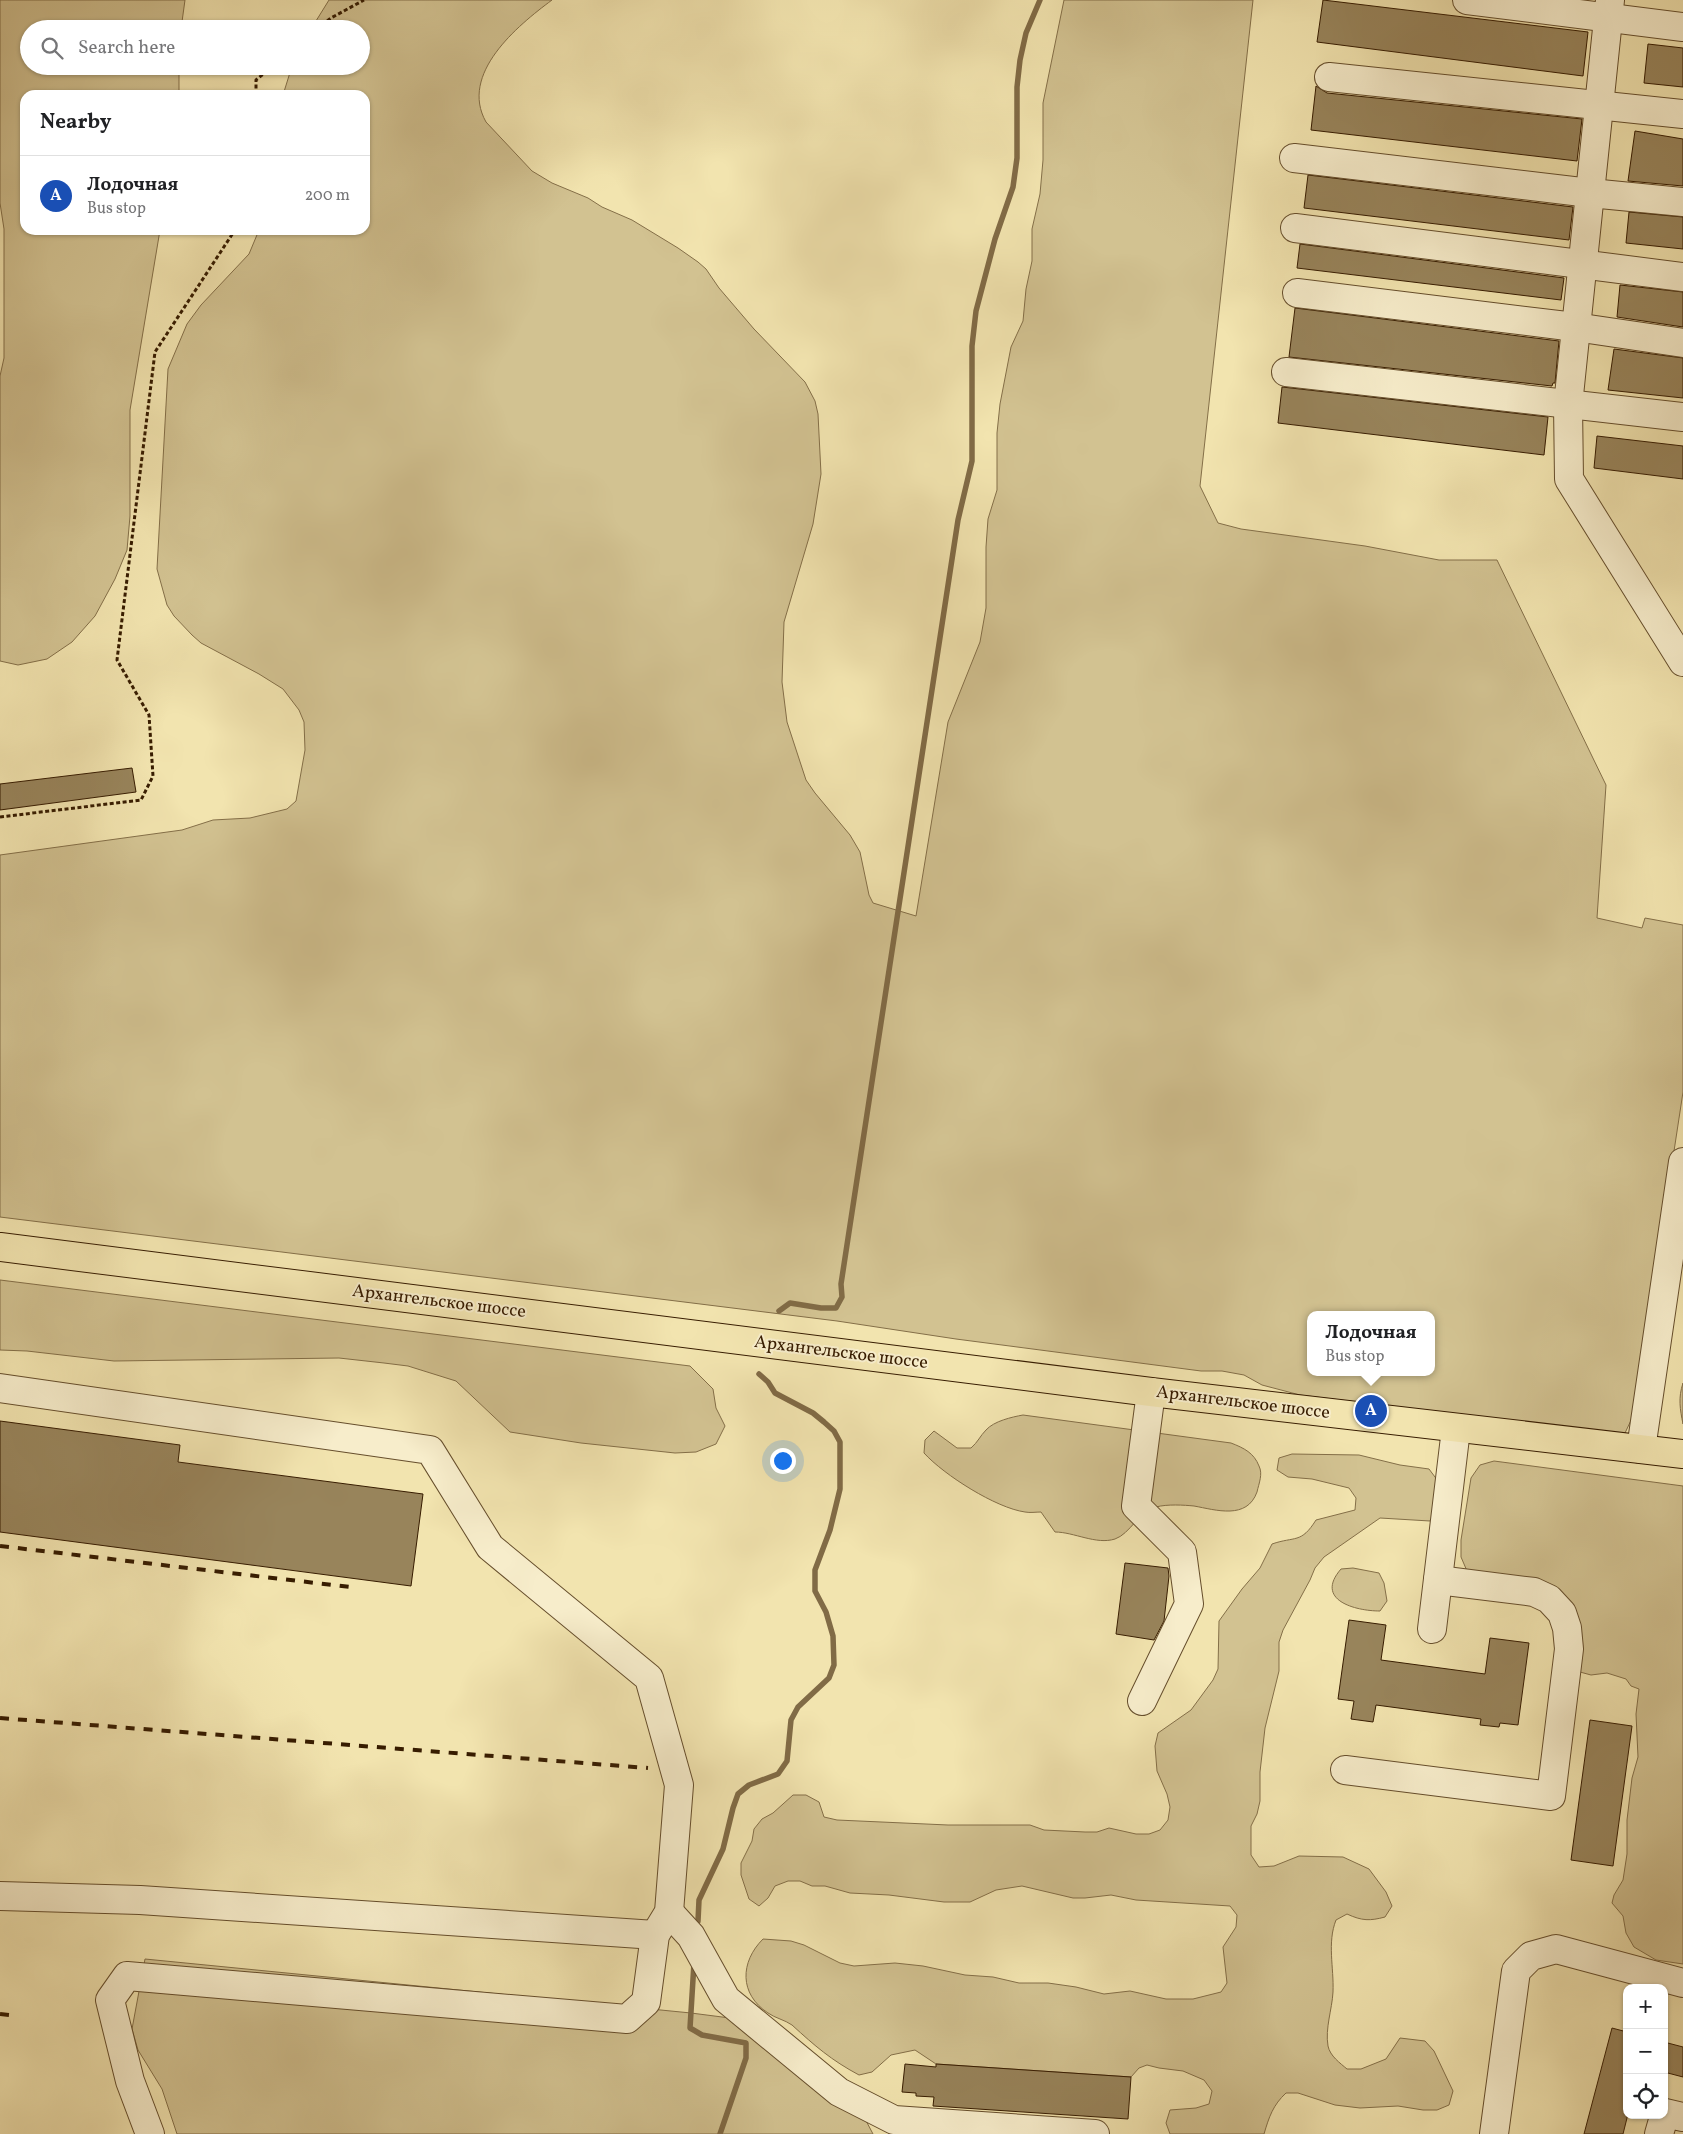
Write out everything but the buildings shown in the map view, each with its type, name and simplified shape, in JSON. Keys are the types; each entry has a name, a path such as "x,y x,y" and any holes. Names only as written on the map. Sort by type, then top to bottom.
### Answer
{"main road":[{"name":"Архангельское шоссе","path":"0,1247 1151,1392 1683,1454"}],"lane":[{"path":"1467,0 1609,9 1683,28"},
{"path":"1609,9 1568,405 1569,479 1683,662"},
{"path":"1329,76 1683,114"},
{"path":"1294,158 1590,193 1683,202"},
{"path":"1295,228 1683,277"},
{"path":"1297,293 1576,327 1683,343"},
{"path":"1286,372 1683,418"},
{"path":"1641,1449 1683,1162"},
{"path":"0,1388 430,1450 490,1547 649,1678 679,1784 662,1924 646,2002 627,2019 127,1976 110,2000 130,2081 150,2134"},
{"path":"1142,1701 1189,1604 1182,1552 1136,1506 1151,1392"},
{"path":"1432,1628 1456,1429"},
{"path":"1344,1770 1551,1796 1569,1649 1567,1628 1562,1613 1549,1599 1534,1592 1438,1580"},
{"path":"0,1896 140,1900 662,1924 691,1936 726,1999 839,2092 894,2120 1095,2134"},
{"path":"1494,2134 1516,1971 1531,1956 1556,1949 1683,1983"},
{"path":"1659,2134 1665,2113 1683,2117"}],"path":[{"path":"328,20 364,0"},
{"path":"256,90 256,80 262,75"},
{"path":"0,817 141,800 153,776 149,715 117,660 155,352 232,235"}],"shaded area":[{"path":"0,0 185,0 182,20 20,20 20,75 179,75 179,90 20,90 20,235 159,235 130,410 130,516 127,550 115,579 95,616 72,642 47,659 18,665 0,661 0,376 4,358 4,229 0,203"},
{"path":"329,0 552,0 509,37 486,69 480,86 480,104 486,122 532,171 552,183 632,220 698,262 706,269 719,288 754,329 805,382 815,401 818,414 821,474 813,524 784,622 782,682 787,722 806,780 850,835 860,852 869,895 873,903 916,916 948,722 980,642 986,608 986,547 988,519 997,490 997,433 1000,404 1011,347 1023,321 1026,289 1032,261 1032,229 1040,194 1043,160 1043,103 1064,0 1253,0 1200,486 1218,523 1241,529 1365,546 1439,560 1497,560 1606,785 1597,918 1642,928 1645,918 1683,925 1683,1092 1634,1414 1625,1433 1608,1433 1300,1395 1262,1385 1244,1375 1222,1371 1201,1371 956,1339 837,1321 0,1217 0,855 182,830 213,820 250,818 287,809 296,801 305,750 304,722 299,710 283,689 201,643 192,635 174,616 167,605 157,569 168,369 187,324 201,305 249,254 257,235 370,235 370,90 285,90 289,75 370,75 370,20 317,20"},
{"path":"0,1280 690,1366 713,1389 716,1408 725,1426 716,1444 696,1452 675,1453 581,1443 510,1432 456,1381 408,1366 339,1358 114,1361 27,1351 0,1350"},
{"path":"1683,1383 1683,1424 1680,1394"},
{"path":"1023,1415 1231,1443 1248,1452 1257,1461 1261,1472 1257,1492 1246,1507 1238,1510 1221,1511 1180,1505 1156,1507 1150,1509 1115,1539 1100,1540 1055,1532 1041,1512 1013,1509 986,1497 944,1471 924,1453 925,1440 934,1431 957,1448 971,1448 989,1427 1009,1418"},
{"path":"1292,1454 1359,1455 1400,1465 1429,1469 1438,1481 1437,1509 1430,1521 1380,1518 1324,1557 1315,1568 1283,1630 1279,1642 1279,1671 1265,1728 1260,1772 1260,1801 1257,1814 1251,1826 1251,1855 1259,1867 1274,1866 1299,1856 1343,1857 1369,1869 1386,1892 1392,1906 1385,1917 1366,1920 1347,1914 1336,1920 1331,1946 1333,1992 1327,2032 1329,2050 1347,2069 1361,2069 1386,2059 1400,2038 1425,2041 1434,2051 1453,2091 1449,2105 1437,2110 1398,2106 1360,2108 1335,2105 1298,2093 1286,2093 1272,2112 1264,2134 1170,2134 1166,2123 1170,2110 1196,2108 1209,2104 1212,2091 1204,2080 1183,2071 1147,2065 1139,2068 1131,2077 936,2064 915,2050 891,2055 872,2072 859,2075 840,2064 808,2040 792,2025 771,2015 759,2005 752,1997 746,1978 750,1958 755,1948 763,1939 791,1941 804,1945 840,1963 854,1966 895,1963 923,1966 965,1975 993,1977 1019,1983 1048,1983 1104,1994 1130,1991 1166,1999 1193,1999 1221,1992 1227,1983 1223,1947 1236,1927 1237,1915 1230,1906 1136,1900 1111,1895 1073,1898 1022,1886 996,1890 970,1902 944,1902 889,1895 850,1893 825,1886 812,1886 800,1881 788,1881 775,1886 768,1898 759,1906 749,1899 741,1875 741,1863 752,1841 754,1829 762,1819 773,1813 793,1795 806,1795 819,1802 824,1817 837,1820 948,1825 1030,1825 1044,1830 1085,1832 1097,1832 1109,1828 1136,1834 1149,1834 1160,1830 1168,1820 1170,1807 1167,1794 1157,1771 1155,1746 1158,1733 1191,1710 1213,1680 1218,1669 1219,1621 1260,1568 1272,1544 1302,1536 1311,1528 1316,1520 1355,1510 1356,1498 1349,1488 1312,1479 1288,1477 1277,1470 1279,1458"},
{"path":"1494,1461 1683,1486 1683,1964 1656,1960 1634,1947 1626,1933 1623,1916 1612,1903 1614,1895 1623,1880 1627,1854 1627,1820 1632,1778 1638,1757 1636,1714 1639,1689 1631,1686 1626,1679 1607,1673 1591,1675 1580,1672 1573,1626 1467,1571 1461,1557 1461,1540 1471,1478 1480,1465"},
{"path":"1353,1568 1379,1573 1384,1583 1387,1601 1380,1611 1350,1606 1341,1602 1335,1596 1332,1589 1334,1580 1341,1569"},
{"path":"145,1959 691,2013 761,2022 863,2115 873,2134 177,2134 162,2089 138,2050 132,2029"}],"waterway":[{"path":"779,1311 790,1303 821,1308 836,1308 842,1297 841,1284 958,520 972,461 972,346 976,311 995,239 1013,187 1017,158 1017,87 1020,60 1026,33 1040,0"},
{"path":"698,1921 699,1900 723,1849 738,1794 749,1785 778,1774 787,1761 791,1720 798,1707 829,1678 834,1665 833,1636 826,1612 815,1591 815,1570 830,1530 840,1489 840,1442 834,1431 824,1422 813,1413 775,1393 768,1382 759,1374"},
{"path":"694,1963 690,2028 702,2035 746,2043 746,2058 720,2134"}],"railway":[{"path":"0,1546 350,1587"},
{"path":"0,1718 648,1768"},
{"path":"0,2014 10,2015"}],"place":[{"name":"Лодочная","path":"1371,1411"}]}
